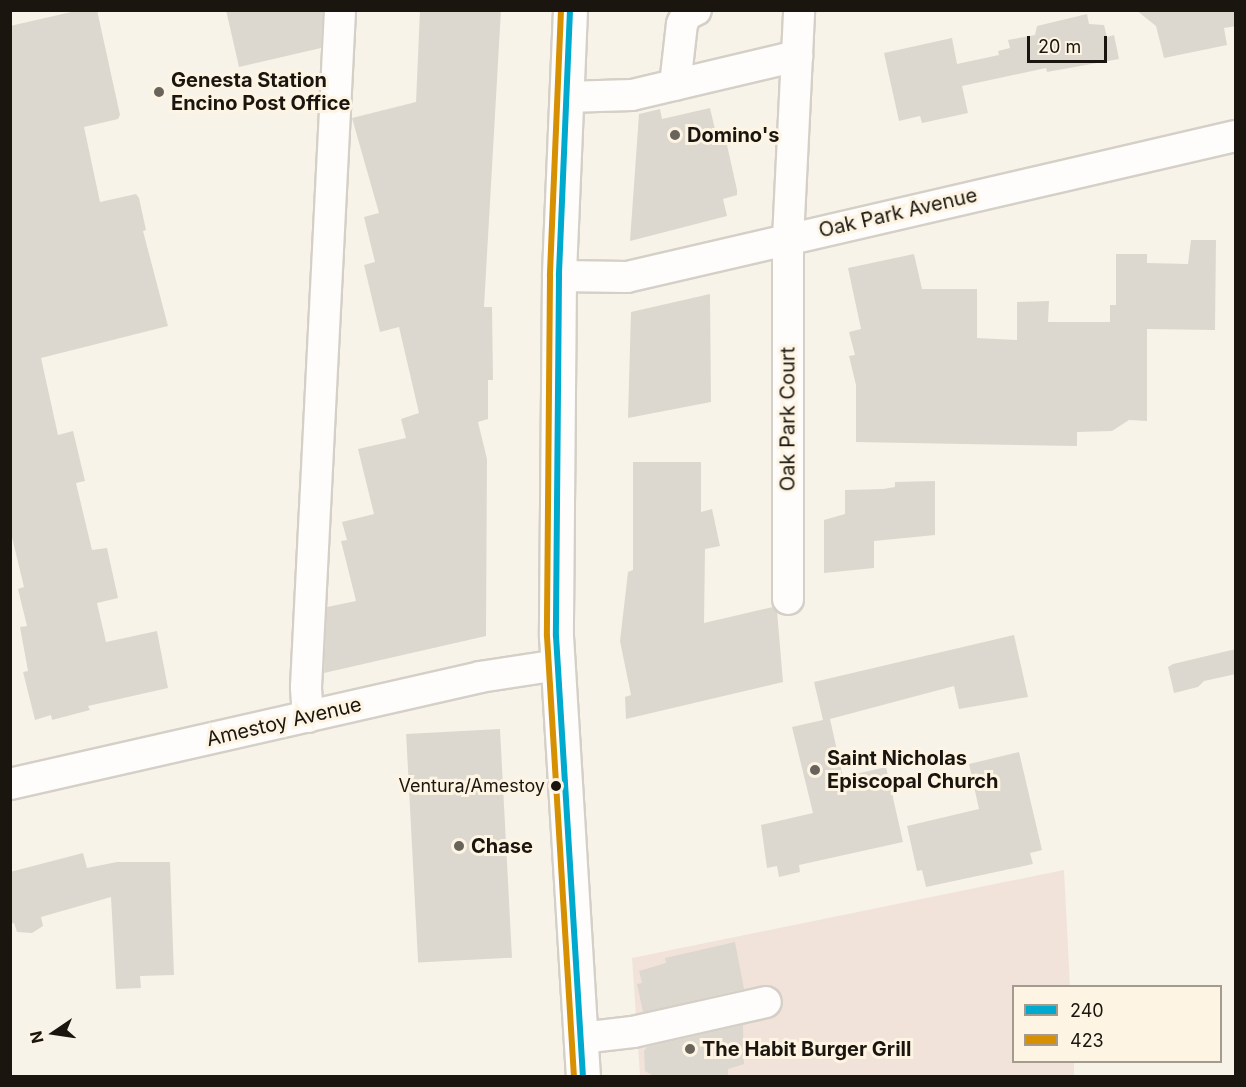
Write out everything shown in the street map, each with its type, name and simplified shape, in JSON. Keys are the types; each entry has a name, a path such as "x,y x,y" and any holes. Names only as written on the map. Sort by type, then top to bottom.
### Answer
{"main road":[{"path":"570,10 559,276 558,665 583,1077"}],"street":[{"path":"308,717 307,676 340,10"},
{"path":"675,85 682,24 687,15 696,10"},
{"name":"Oak Park Court","path":"788,599 788,239 799,10"},
{"path":"567,97 632,94 797,56"},
{"name":"Oak Park Avenue","path":"559,276 627,277 1236,136"},
{"name":"Amestoy Avenue","path":"10,783 480,677 558,665"},
{"path":"581,1038 633,1032 766,1002"}],"shaded area":[{"path":"1064,870 1070,985 1012,985 1012,1063 1074,1063 1074,1076 640,1076 632,958"}],"building":[{"path":"80,10 97,10 120,115 118,119 84,127 100,202 136,194 139,198 146,230 143,231 168,326 41,358 58,435 73,431 85,481 76,483 92,550 107,548 118,598 97,603 106,642 157,631 168,688 88,706 90,710 52,720 51,715 35,720 23,672 28,671 20,627 27,626 18,589 24,587 10,529 10,26"},
{"path":"226,10 323,10 321,48 239,67"},
{"path":"420,10 501,10 484,307 492,307 493,380 488,380 488,419 478,422 487,459 486,636 324,673 327,607 356,601 341,541 347,540 342,522 374,514 358,449 406,438 401,419 419,413 399,327 380,332 364,265 375,262 364,217 379,213 352,118 416,102"},
{"path":"1136,10 1236,10 1236,26 1224,28 1227,45 1164,58 1156,26"},
{"path":"1087,14 1089,24 1104,25 1107,37 1114,35 1119,59 1047,72 1046,68 962,86 968,113 922,123 920,116 899,121 884,53 952,38 957,64 999,55 998,51 1010,48 1008,40 1035,35 1037,26"},
{"path":"710,108 717,138 725,136 737,190 737,195 723,199 727,216 630,241 639,114 660,109 662,119"},
{"path":"1191,240 1216,240 1215,330 1147,329 1147,421 1129,420 1112,431 1077,432 1077,446 856,442 856,385 849,356 855,355 849,332 861,329 848,268 914,254 922,289 977,289 977,338 1017,340 1017,302 1049,301 1048,322 1110,322 1110,305 1116,305 1116,254 1147,254 1147,263 1188,264"},
{"path":"710,294 711,402 628,418 631,312"},
{"path":"633,462 701,462 701,512 712,509 720,546 705,549 704,623 773,607 777,611 783,682 626,719 625,697 631,695 620,641 628,572 633,570"},
{"path":"935,481 935,535 874,541 874,568 824,573 824,520 845,514 845,490 883,489 895,487 895,482"},
{"path":"1014,635 1028,697 959,709 954,686 830,719 843,777 886,767 903,842 799,865 800,872 779,877 777,866 767,868 761,825 813,813 792,727 823,720 814,682"},
{"path":"1236,649 1236,674 1204,681 1198,687 1174,693 1168,667"},
{"name":"Chase","path":"500,729 512,958 418,963 406,734"},
{"path":"1019,752 1042,850 1030,853 1033,864 926,887 922,870 917,871 907,826 979,809 969,764"},
{"path":"83,853 87,868 117,862 170,862 174,975 140,976 141,988 116,989 111,897 41,917 43,926 32,933 17,932 14,923 10,924 10,872"},
{"path":"735,942 744,989 643,1012 637,984 642,983 639,971 666,963 665,958"},
{"path":"743,1025 744,1064 728,1069 728,1077 655,1077 645,1071 644,1051 647,1047"}],"transit line":[{"name":"423","path":"561,10 550,276 547,636 574,1076"},
{"name":"240","path":"570,10 559,276 556,636 583,1076"}],"place":[{"name":"Genesta Station Encino Post Office","path":"159,92"},
{"name":"Domino's","path":"675,135"},
{"name":"Saint Nicholas Episcopal Church","path":"815,770"},
{"name":"Ventura/Amestoy","path":"556,786"},
{"name":"Chase","path":"459,846"},
{"name":"The Habit Burger Grill","path":"690,1049"}]}
